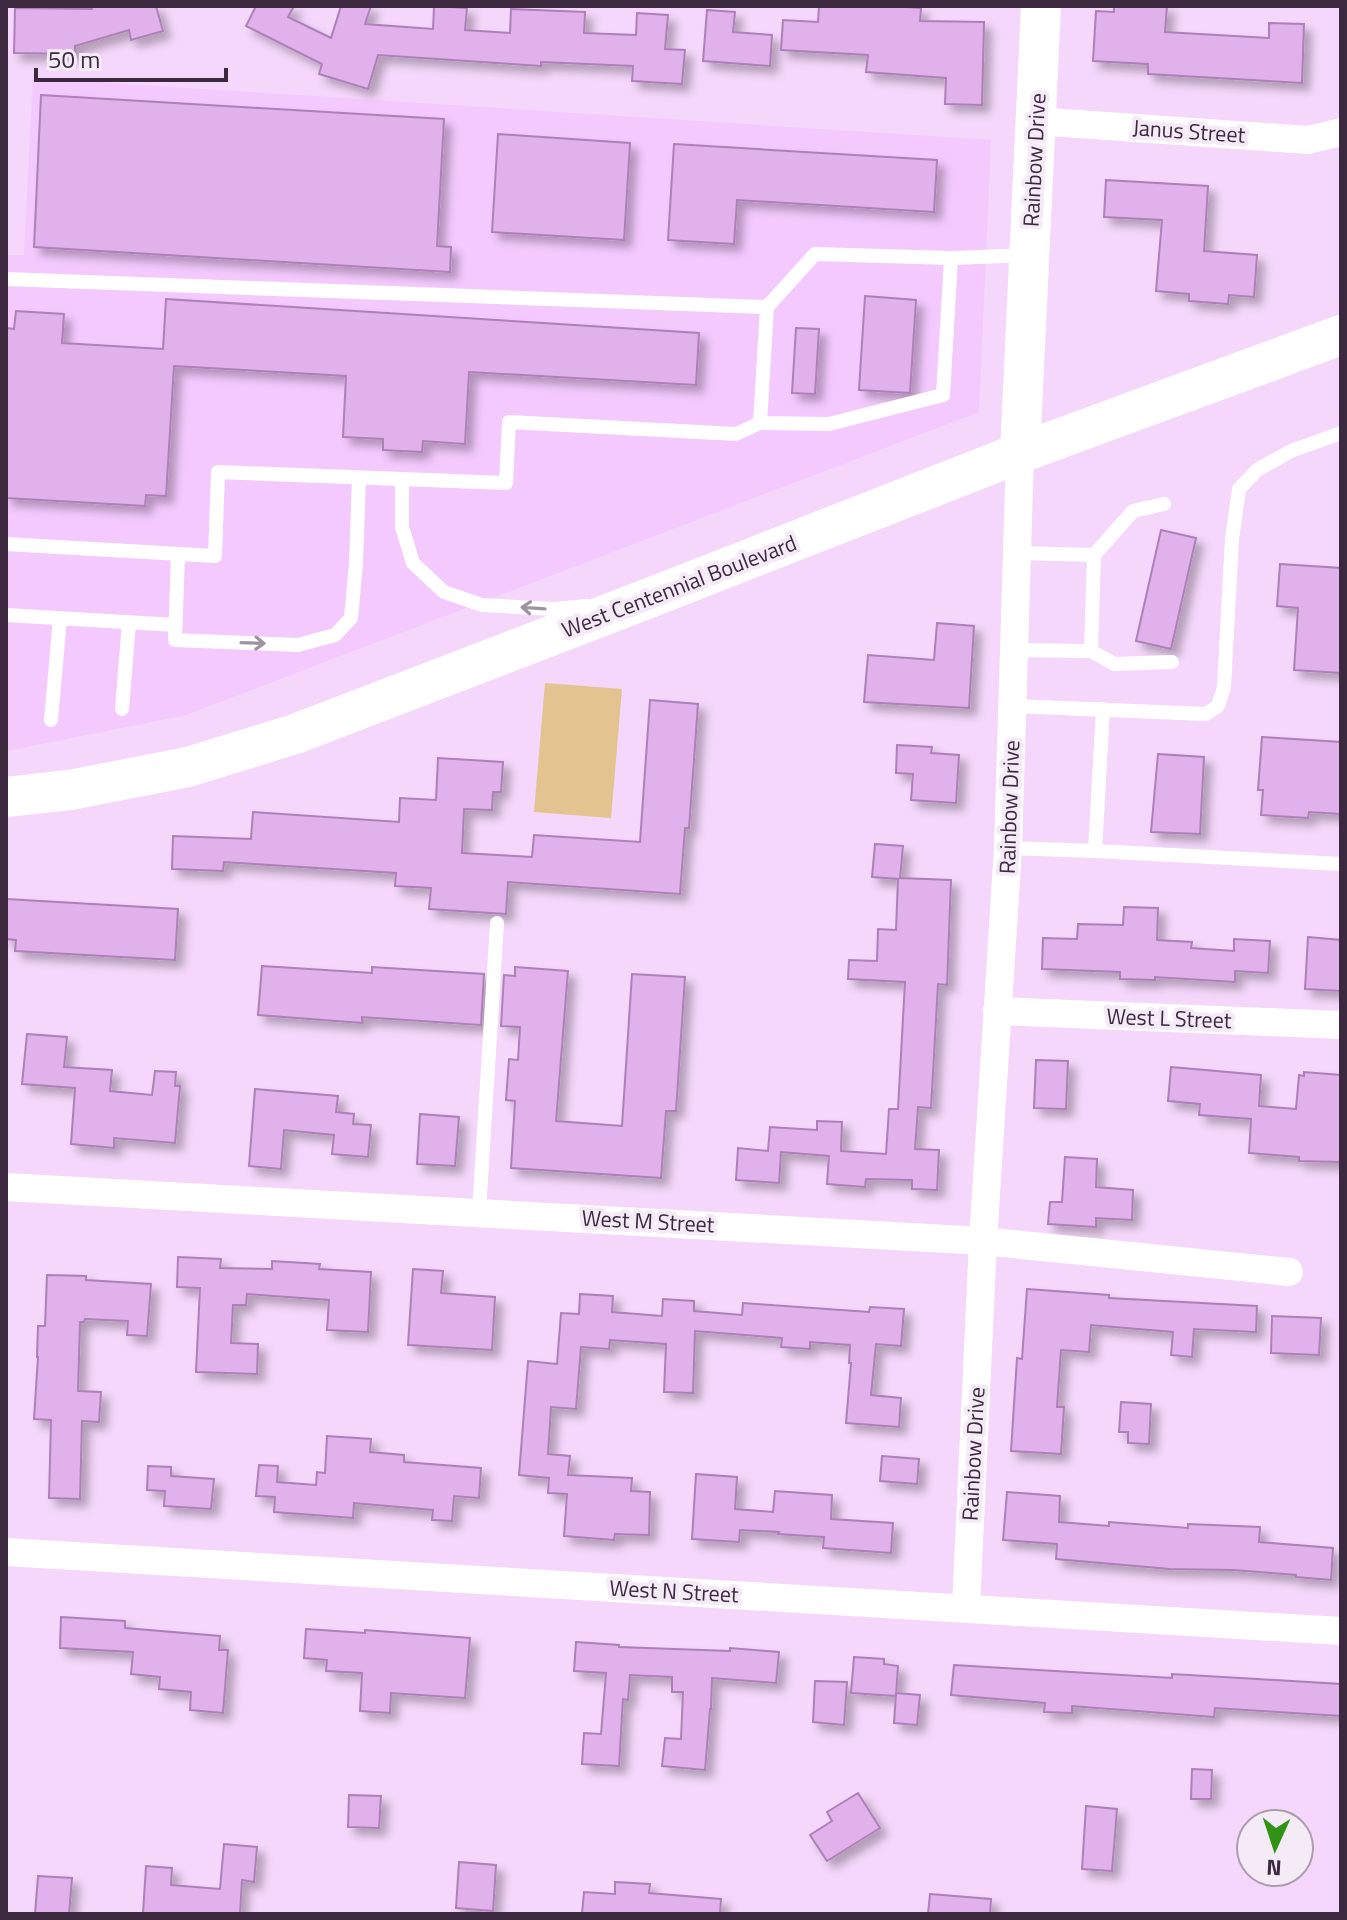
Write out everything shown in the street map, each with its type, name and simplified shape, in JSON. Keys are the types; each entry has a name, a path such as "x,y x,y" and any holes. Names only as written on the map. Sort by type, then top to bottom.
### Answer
{"main road":[{"name":"Rainbow Drive","path":"1020,453 1041,6"},
{"name":"West Centennial Boulevard","path":"6,797 70,790 188,767 295,734 1020,453 1341,335"}],"street":[{"name":"Janus Street","path":"1035,121 1308,140 1341,132"},
{"name":"Rainbow Drive","path":"966,1608 983,1241 1008,848 1020,453"},
{"name":"West L Street","path":"997,1011 1341,1025"},
{"name":"West M Street","path":"6,1187 983,1241 1289,1272"},
{"name":"West N Street","path":"6,1552 1341,1631"}],"lane":[{"path":"760,423 767,307 815,254 951,258 1029,255"},
{"path":"6,544 215,556 218,472 506,483 509,422 736,434 760,423 829,424 943,395 951,258"},
{"path":"6,279 767,307"},
{"path":"1013,706 1206,714 1218,706 1224,687 1232,539 1239,489 1257,470 1291,451 1341,433"},
{"path":"6,615 129,622 176,633 298,645 335,635 351,618 359,478"},
{"path":"402,479 402,527 413,563 444,592 482,605 553,609 639,602"},
{"path":"1091,651 1094,555 1133,511 1164,504"},
{"path":"1018,553 1094,555"},
{"path":"176,633 178,554"},
{"path":"51,720 60,618"},
{"path":"122,709 129,622"},
{"path":"1015,650 1091,651 1114,664 1172,662"},
{"path":"1095,851 1103,709"},
{"path":"1008,848 1341,864"},
{"path":"479,1212 497,923"}],"shaded area":[{"path":"33,78 991,140 979,412 186,715 6,751 6,255 24,255"},
{"path":"545,683 622,689 611,818 534,812"}],"building":[{"path":"91,6 156,6 163,31 131,40 129,30 75,46 75,54 14,53 15,8 92,9"},
{"path":"256,6 294,6 288,17 331,38 341,6 371,6 365,24 433,29 434,6 467,8 465,30 510,33 511,9 585,12 584,33 636,35 637,13 668,15 665,49 685,50 682,84 632,81 633,66 541,62 541,66 378,55 368,89 319,74 322,64 246,26"},
{"path":"819,6 921,8 920,21 984,22 982,105 945,104 946,78 866,72 868,55 781,50 783,20 818,22"},
{"path":"1114,6 1167,6 1165,32 1269,38 1269,23 1304,24 1302,83 1148,74 1148,64 1093,61 1096,11 1114,12"},
{"path":"707,10 735,12 733,32 772,35 770,66 703,61"},
{"path":"41,95 444,119 437,246 451,247 450,272 34,247"},
{"path":"498,134 630,143 624,240 492,232"},
{"path":"674,144 937,160 934,212 737,200 734,244 668,240"},
{"path":"1106,180 1208,186 1204,251 1257,255 1254,297 1229,295 1228,304 1189,301 1189,294 1156,291 1162,220 1104,217"},
{"path":"865,296 916,300 910,393 859,390"},
{"path":"166,299 699,333 696,385 469,372 465,444 423,441 422,452 383,450 383,439 343,437 346,376 174,366 166,496 146,495 145,506 6,498 6,328 14,329 16,311 64,314 62,343 163,349"},
{"path":"796,328 819,329 815,394 792,393"},
{"path":"1161,530 1196,538 1171,649 1136,641"},
{"path":"1280,564 1341,568 1341,673 1294,670 1298,608 1277,606"},
{"path":"937,623 974,626 969,708 864,702 868,655 934,660"},
{"path":"650,700 698,704 689,828 685,828 680,894 508,882 506,914 429,909 431,888 395,886 396,873 224,862 223,871 172,869 173,836 251,839 253,812 399,822 400,798 436,800 438,758 503,762 501,792 493,792 492,810 464,809 462,853 532,857 534,835 640,842"},
{"path":"1262,737 1341,742 1341,814 1309,812 1308,818 1261,815 1263,790 1258,790"},
{"path":"897,745 932,747 931,753 959,755 956,803 911,800 913,774 896,773"},
{"path":"1158,754 1204,757 1200,834 1151,832"},
{"path":"875,844 903,846 900,878 951,880 947,985 938,984 931,1108 918,1107 915,1149 939,1150 937,1190 912,1189 912,1180 866,1179 865,1187 827,1184 829,1156 781,1152 779,1183 736,1180 738,1148 768,1151 770,1127 817,1130 817,1121 842,1122 841,1151 886,1154 889,1109 898,1109 905,982 848,979 849,960 877,961 878,929 896,930 898,879 872,877"},
{"path":"6,899 178,909 175,960 15,951 16,940 6,939"},
{"path":"1124,907 1158,908 1157,940 1192,942 1191,948 1234,951 1234,939 1270,941 1268,973 1235,971 1235,982 1155,977 1155,980 1120,979 1120,972 1042,969 1043,938 1077,939 1078,924 1123,925"},
{"path":"1308,937 1341,940 1341,991 1305,989"},
{"path":"262,966 372,973 372,967 484,974 481,1025 362,1017 362,1023 258,1015"},
{"path":"515,967 568,971 556,1121 622,1126 632,974 685,977 676,1111 666,1111 661,1178 511,1168 515,1101 506,1100 509,1059 518,1060 520,1027 501,1026 504,975 515,976"},
{"path":"27,1034 67,1037 64,1067 112,1070 110,1091 152,1095 155,1071 176,1072 175,1086 180,1086 175,1143 114,1138 114,1148 71,1144 75,1088 22,1084"},
{"path":"1036,1060 1068,1061 1066,1109 1034,1108"},
{"path":"1171,1067 1261,1075 1259,1106 1296,1109 1299,1075 1304,1076 1304,1072 1341,1075 1341,1162 1299,1161 1299,1157 1249,1153 1251,1119 1199,1115 1200,1104 1168,1101"},
{"path":"255,1089 338,1096 336,1112 354,1114 353,1124 371,1125 368,1157 332,1154 334,1135 284,1130 281,1169 249,1166"},
{"path":"420,1114 459,1117 455,1166 417,1164"},
{"path":"1065,1157 1097,1159 1096,1187 1133,1190 1132,1220 1096,1218 1096,1227 1048,1224 1050,1202 1062,1202"},
{"path":"178,1257 221,1259 220,1268 272,1269 272,1261 320,1264 319,1269 371,1272 368,1332 327,1330 329,1300 247,1294 246,1305 233,1305 231,1343 258,1344 257,1374 196,1372 200,1288 177,1287"},
{"path":"413,1269 443,1271 441,1293 495,1297 492,1350 408,1345"},
{"path":"47,1275 151,1284 147,1336 127,1335 128,1321 85,1319 80,1322 78,1391 101,1392 99,1422 82,1421 80,1499 49,1498 51,1420 34,1419 38,1326 45,1326"},
{"path":"1027,1289 1109,1295 1109,1298 1257,1306 1256,1332 1194,1329 1192,1357 1171,1355 1173,1332 1091,1325 1089,1352 1061,1350 1057,1407 1064,1407 1061,1454 1011,1451 1017,1358 1022,1359"},
{"path":"580,1294 613,1296 612,1312 662,1316 663,1299 694,1301 694,1311 742,1315 743,1303 869,1312 870,1307 904,1309 901,1346 876,1344 871,1395 901,1398 899,1427 846,1423 850,1345 810,1342 810,1349 781,1347 782,1338 695,1331 693,1393 664,1392 666,1344 610,1340 609,1349 581,1347 576,1409 551,1407 548,1454 570,1456 568,1475 632,1478 631,1491 650,1492 649,1535 615,1534 614,1540 564,1536 567,1494 548,1493 549,1478 519,1475 528,1361 557,1364 561,1313 579,1314"},
{"path":"1272,1316 1321,1318 1319,1355 1271,1353"},
{"path":"1121,1402 1151,1404 1149,1444 1128,1443 1128,1432 1119,1432"},
{"path":"327,1436 371,1439 370,1452 404,1455 404,1462 481,1468 479,1498 454,1496 452,1521 432,1520 433,1510 354,1503 353,1518 274,1512 275,1497 256,1496 259,1465 278,1466 277,1482 316,1485 317,1472 325,1473"},
{"path":"882,1456 919,1459 917,1484 880,1481"},
{"path":"148,1466 171,1467 171,1476 214,1479 211,1509 164,1506 165,1491 147,1490"},
{"path":"696,1474 737,1477 735,1509 773,1512 775,1491 832,1495 831,1519 893,1523 891,1553 823,1548 824,1537 779,1532 740,1530 739,1542 692,1539"},
{"path":"1007,1492 1060,1496 1059,1522 1188,1528 1188,1524 1260,1527 1259,1542 1333,1548 1331,1580 1234,1570 1170,1569 1056,1559 1057,1544 1003,1540"},
{"path":"61,1617 125,1621 125,1628 220,1636 219,1650 228,1650 223,1713 190,1710 191,1692 159,1689 160,1677 131,1674 133,1652 60,1648"},
{"path":"306,1629 470,1638 465,1698 391,1693 390,1713 360,1711 362,1673 326,1671 327,1660 304,1658"},
{"path":"576,1642 619,1647 730,1651 730,1648 779,1652 776,1683 712,1678 705,1770 662,1766 665,1738 681,1739 683,1692 672,1692 672,1677 630,1675 628,1700 623,1699 619,1766 582,1764 584,1733 601,1734 606,1673 574,1671"},
{"path":"854,1657 884,1659 884,1664 898,1666 896,1696 851,1693"},
{"path":"954,1665 1341,1684 1341,1716 1215,1708 1214,1717 1072,1706 1072,1713 1044,1712 1045,1703 951,1695"},
{"path":"815,1681 847,1682 844,1725 813,1722"},
{"path":"896,1693 920,1695 917,1725 894,1723"},
{"path":"1192,1769 1212,1770 1211,1799 1191,1799"},
{"path":"858,1793 880,1828 827,1861 810,1835 832,1821 827,1812"},
{"path":"349,1795 381,1796 379,1828 348,1827"},
{"path":"1086,1806 1117,1809 1112,1871 1082,1869"},
{"path":"224,1844 257,1847 254,1882 242,1880 240,1914 143,1914 146,1866 172,1868 171,1885 220,1889"},
{"path":"459,1862 496,1865 493,1911 456,1908"},
{"path":"38,1876 72,1878 69,1914 35,1914"},
{"path":"615,1882 650,1884 649,1893 721,1899 720,1914 582,1914 584,1892 615,1894"},
{"path":"930,1894 991,1899 990,1914 928,1914"}]}
